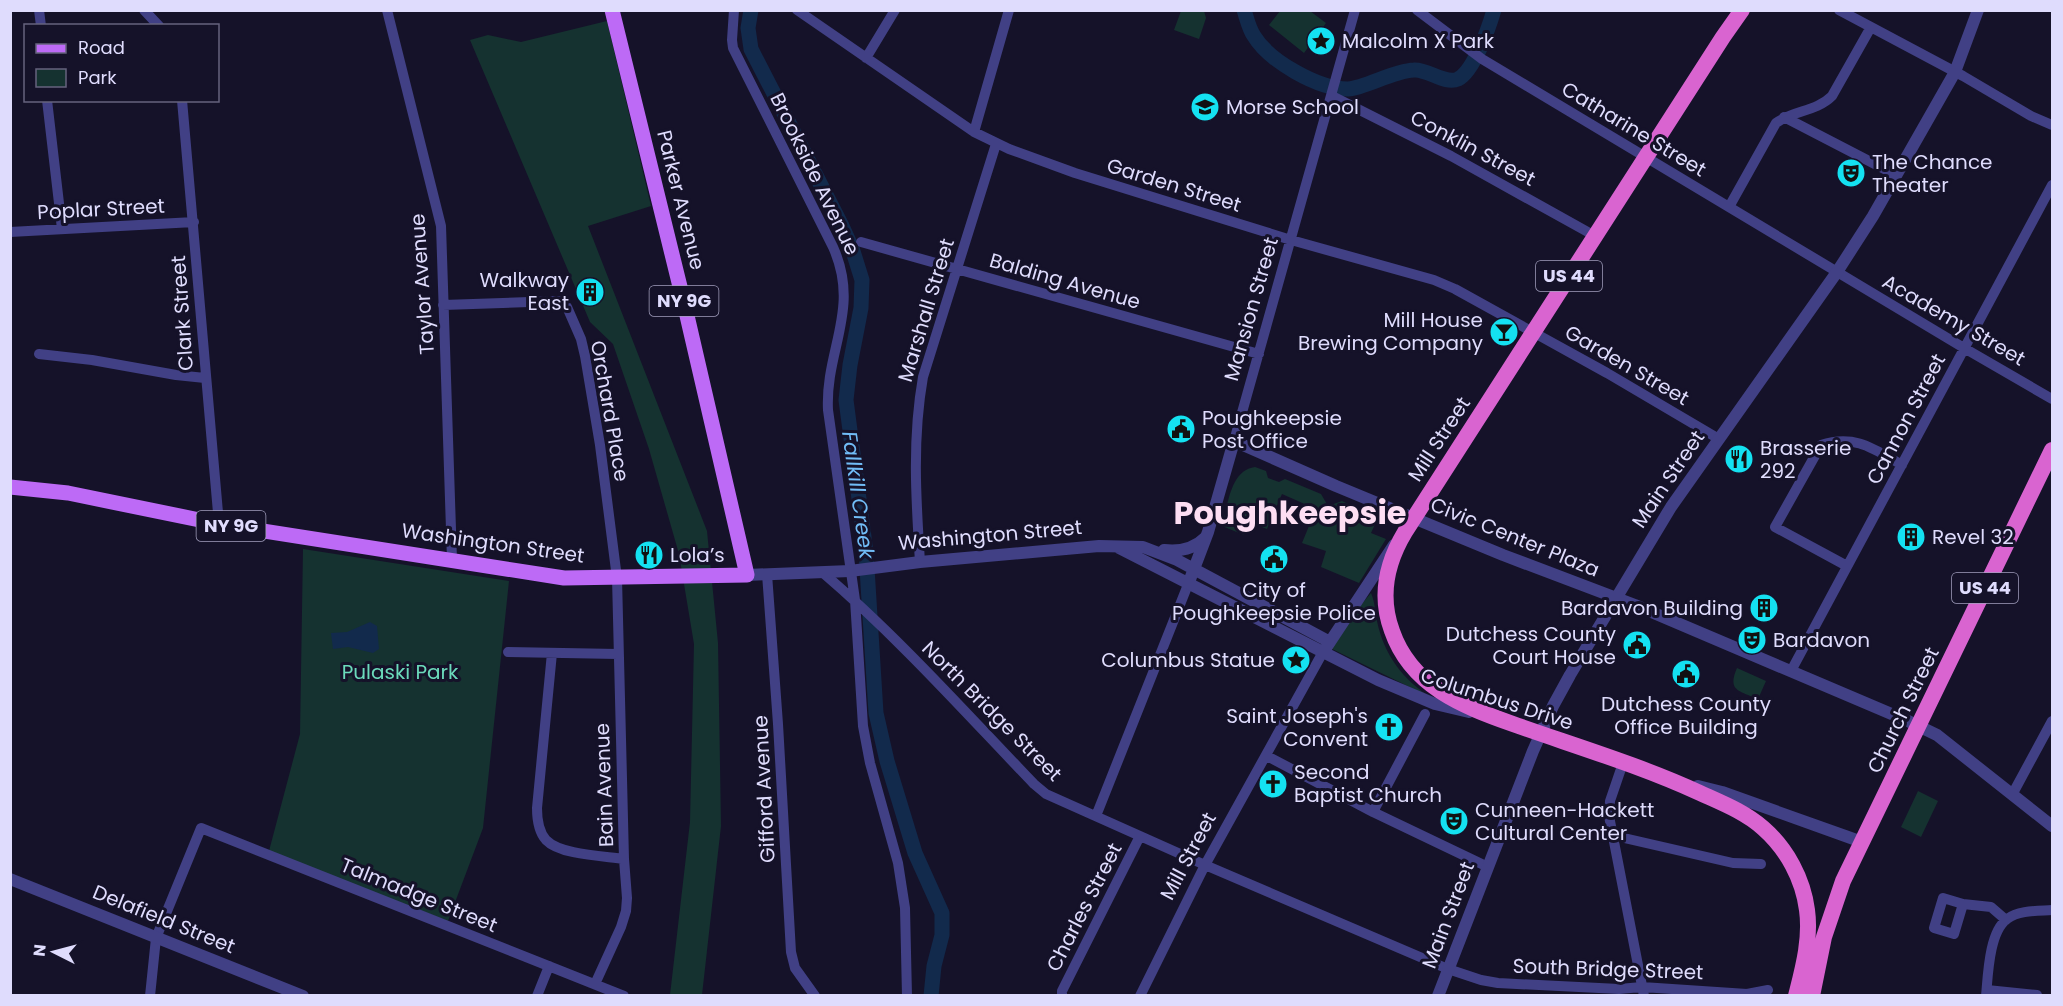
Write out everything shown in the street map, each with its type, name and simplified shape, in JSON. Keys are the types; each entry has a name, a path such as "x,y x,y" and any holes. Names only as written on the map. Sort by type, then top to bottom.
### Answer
{"highway":[{"name":"Mill Street","path":"1410,524 1742,10"},
{"name":"Church Street","path":"1812,996 1828,922 1841,887 2052,450"},
{"name":"US 44","path":"1410,524 1391,559 1386,582 1388,620 1399,649 1416,673 1434,689 1495,717"},
{"name":"Columbus Drive","path":"1495,717 1670,779 1746,815 1764,829 1784,852 1799,879 1807,909 1808,939 1796,996"}],"main road":[{"name":"Parker Avenue","path":"612,10 685,306 747,574"},
{"name":"Washington Street","path":"10,487 68,493 219,524 564,578 747,574"}],"street":[{"path":"144,10 157,24"},
{"name":"Taylor Avenue","path":"387,10 441,226 452,560"},
{"name":"Brookside Avenue","path":"734,10 732,40 734,48 833,247 843,272 844,306 827,399 853,570 863,726 870,763 898,863 905,908 907,996"},
{"path":"866,58 895,10"},
{"path":"974,132 1009,10"},
{"name":"Mansion Street","path":"1096,816 1206,536 1355,10"},
{"name":"Catharine Street","path":"1417,10 1482,58 1837,272"},
{"path":"1839,10 2031,116 2052,125"},
{"name":"Main Street","path":"1438,996 1541,734 1570,675 1671,507 1837,272 1955,72 1978,10"},
{"name":"Garden Street","path":"797,11 974,132 996,144 1075,173 1291,240 1434,280 1533,331 1719,439"},
{"path":"1729,207 1776,123 1784,117 1816,108 1832,96 1871,27"},
{"name":"Conklin Street","path":"1333,90 1595,236"},
{"path":"47,102 62,229"},
{"name":"Clark Street","path":"182,102 219,524"},
{"path":"1784,117 1896,175"},
{"name":"Marshall Street","path":"920,562 915,495 915,445 919,398 923,377 996,144"},
{"name":"Cannon Street","path":"1791,671 2052,185"},
{"name":"Poplar Street","path":"10,232 194,222"},
{"name":"Balding Avenue","path":"861,242 1259,354"},
{"name":"Academy Street","path":"1837,272 2052,399"},
{"name":"Orchard Place","path":"443,305 558,301 567,307 581,339 585,356 600,445 617,578"},
{"path":"39,354 205,378"},
{"name":"Civic Center Plaza","path":"1234,441 1410,524 1635,604 1918,726 1937,735 2052,826"},
{"path":"1847,566 1775,527 1821,446 1841,441 1861,443 1902,465"},
{"name":"Mill Street","path":"1140,996 1205,865 1327,647 1383,559 1410,524"},
{"path":"1147,548 1171,551 1186,549 1196,545 1206,536"},
{"name":"Washington Street","path":"747,574 853,570 1090,547 1136,546 1170,556 1194,569"},
{"name":"Washington Street","path":"1118,547 1189,582"},
{"name":"Columbus Drive","path":"1194,569 1327,647 1371,677 1443,706 1495,717"},
{"name":"North Bridge Street","path":"822,572 855,600 1046,794 1448,969"},
{"name":"Gifford Avenue","path":"767,574 792,960 815,996"},
{"name":"Bain Avenue","path":"596,984 621,927 627,898 617,578"},
{"name":"Columbus Drive","path":"1189,582 1327,647"},
{"path":"508,652 618,654"},
{"path":"552,653 537,808 538,824 544,838 558,848 624,859"},
{"path":"1373,812 1425,714"},
{"path":"2013,795 2052,721"},
{"path":"1267,756 1373,812 1488,867"},
{"path":"1623,763 1610,801 1609,816 1643,991"},
{"name":"Columbus Drive","path":"1670,779 1722,792 1862,842"},
{"name":"Talmadge Street","path":"156,938 201,828 624,996"},
{"path":"1611,835 1733,863 1761,864"},
{"name":"Charles Street","path":"1062,996 1062,991 1140,836"},
{"name":"Delafield Street","path":"10,879 303,996"},
{"path":"1963,904 1991,907 2006,920"},
{"path":"2037,995 1987,993 1992,946 1998,931 2006,920 2029,912 2052,910"},
{"path":"150,996 156,938"},
{"path":"537,996 549,966"},
{"name":"South Bridge Street","path":"1448,969 1498,983 1747,994 1768,990"}],"green space":[{"path":"1181,11 1204,11 1206,18 1199,39 1174,30"},
{"path":"1280,11 1310,11 1326,23 1304,53 1269,25"},
{"path":"607,21 651,206 588,226 707,531 718,643 721,826 702,995 670,995 690,822 694,644 679,554 649,449 613,344 590,322 470,40 488,35 521,42"},
{"path":"1255,467 1266,471 1268,478 1279,482 1285,479 1321,494 1328,506 1342,501 1378,518 1371,533 1386,539 1359,583 1321,567 1326,551 1302,543 1316,509 1282,494 1267,529 1249,522 1244,535 1222,526 1228,499 1235,482 1240,475"},
{"name":"Pulaski Park","path":"303,549 509,581 483,828 448,921 269,851 300,734"},
{"path":"1371,593 1380,633 1390,656 1412,683 1432,698 1330,648 1343,626"},
{"path":"1737,668 1766,681 1758,699 1740,692 1734,686 1733,681"},
{"path":"1918,791 1938,801 1921,837 1901,827"}],"water":[{"path":"370,622 377,626 379,649 373,653 348,647 333,649 331,633 347,632"}],"waterway":[{"name":"Fallkill Creek","path":"751,10 748,28 751,49 842,226 862,280 861,308 846,400 866,552 876,713 887,761 915,853 942,913 942,935 934,966 931,996"},
{"name":"Fallkill Creek","path":"1244,10 1254,36 1282,64 1309,79 1336,88 1348,89 1363,86 1397,73 1414,70 1442,79 1458,79 1475,58 1494,10"}],"place":[{"name":"Malcolm X Park","path":"1321,41"},
{"name":"Morse School","path":"1205,107"},
{"name":"The Chance Theater","path":"1851,173"},
{"name":"Walkway East","path":"590,292"},
{"name":"Mill House Brewing Company","path":"1504,332"},
{"name":"Poughkeepsie Post Office","path":"1181,429"},
{"name":"Brasserie 292","path":"1739,459"},
{"name":"Revel 32","path":"1911,537"},
{"name":"Lola’s","path":"649,555"},
{"name":"City of Poughkeepsie Police","path":"1274,559"},
{"name":"Bardavon Building","path":"1764,608"},
{"name":"Bardavon","path":"1752,640"},
{"name":"Dutchess County Court House","path":"1637,645"},
{"name":"Columbus Statue","path":"1296,660"},
{"name":"Dutchess County Office Building","path":"1686,674"},
{"name":"Saint Joseph's Convent","path":"1389,727"},
{"name":"Second Baptist Church","path":"1273,784"},
{"name":"Cunneen-Hackett Cultural Center","path":"1454,821"}],"district":[{"name":"Poughkeepsie","path":"1290,513"}]}
